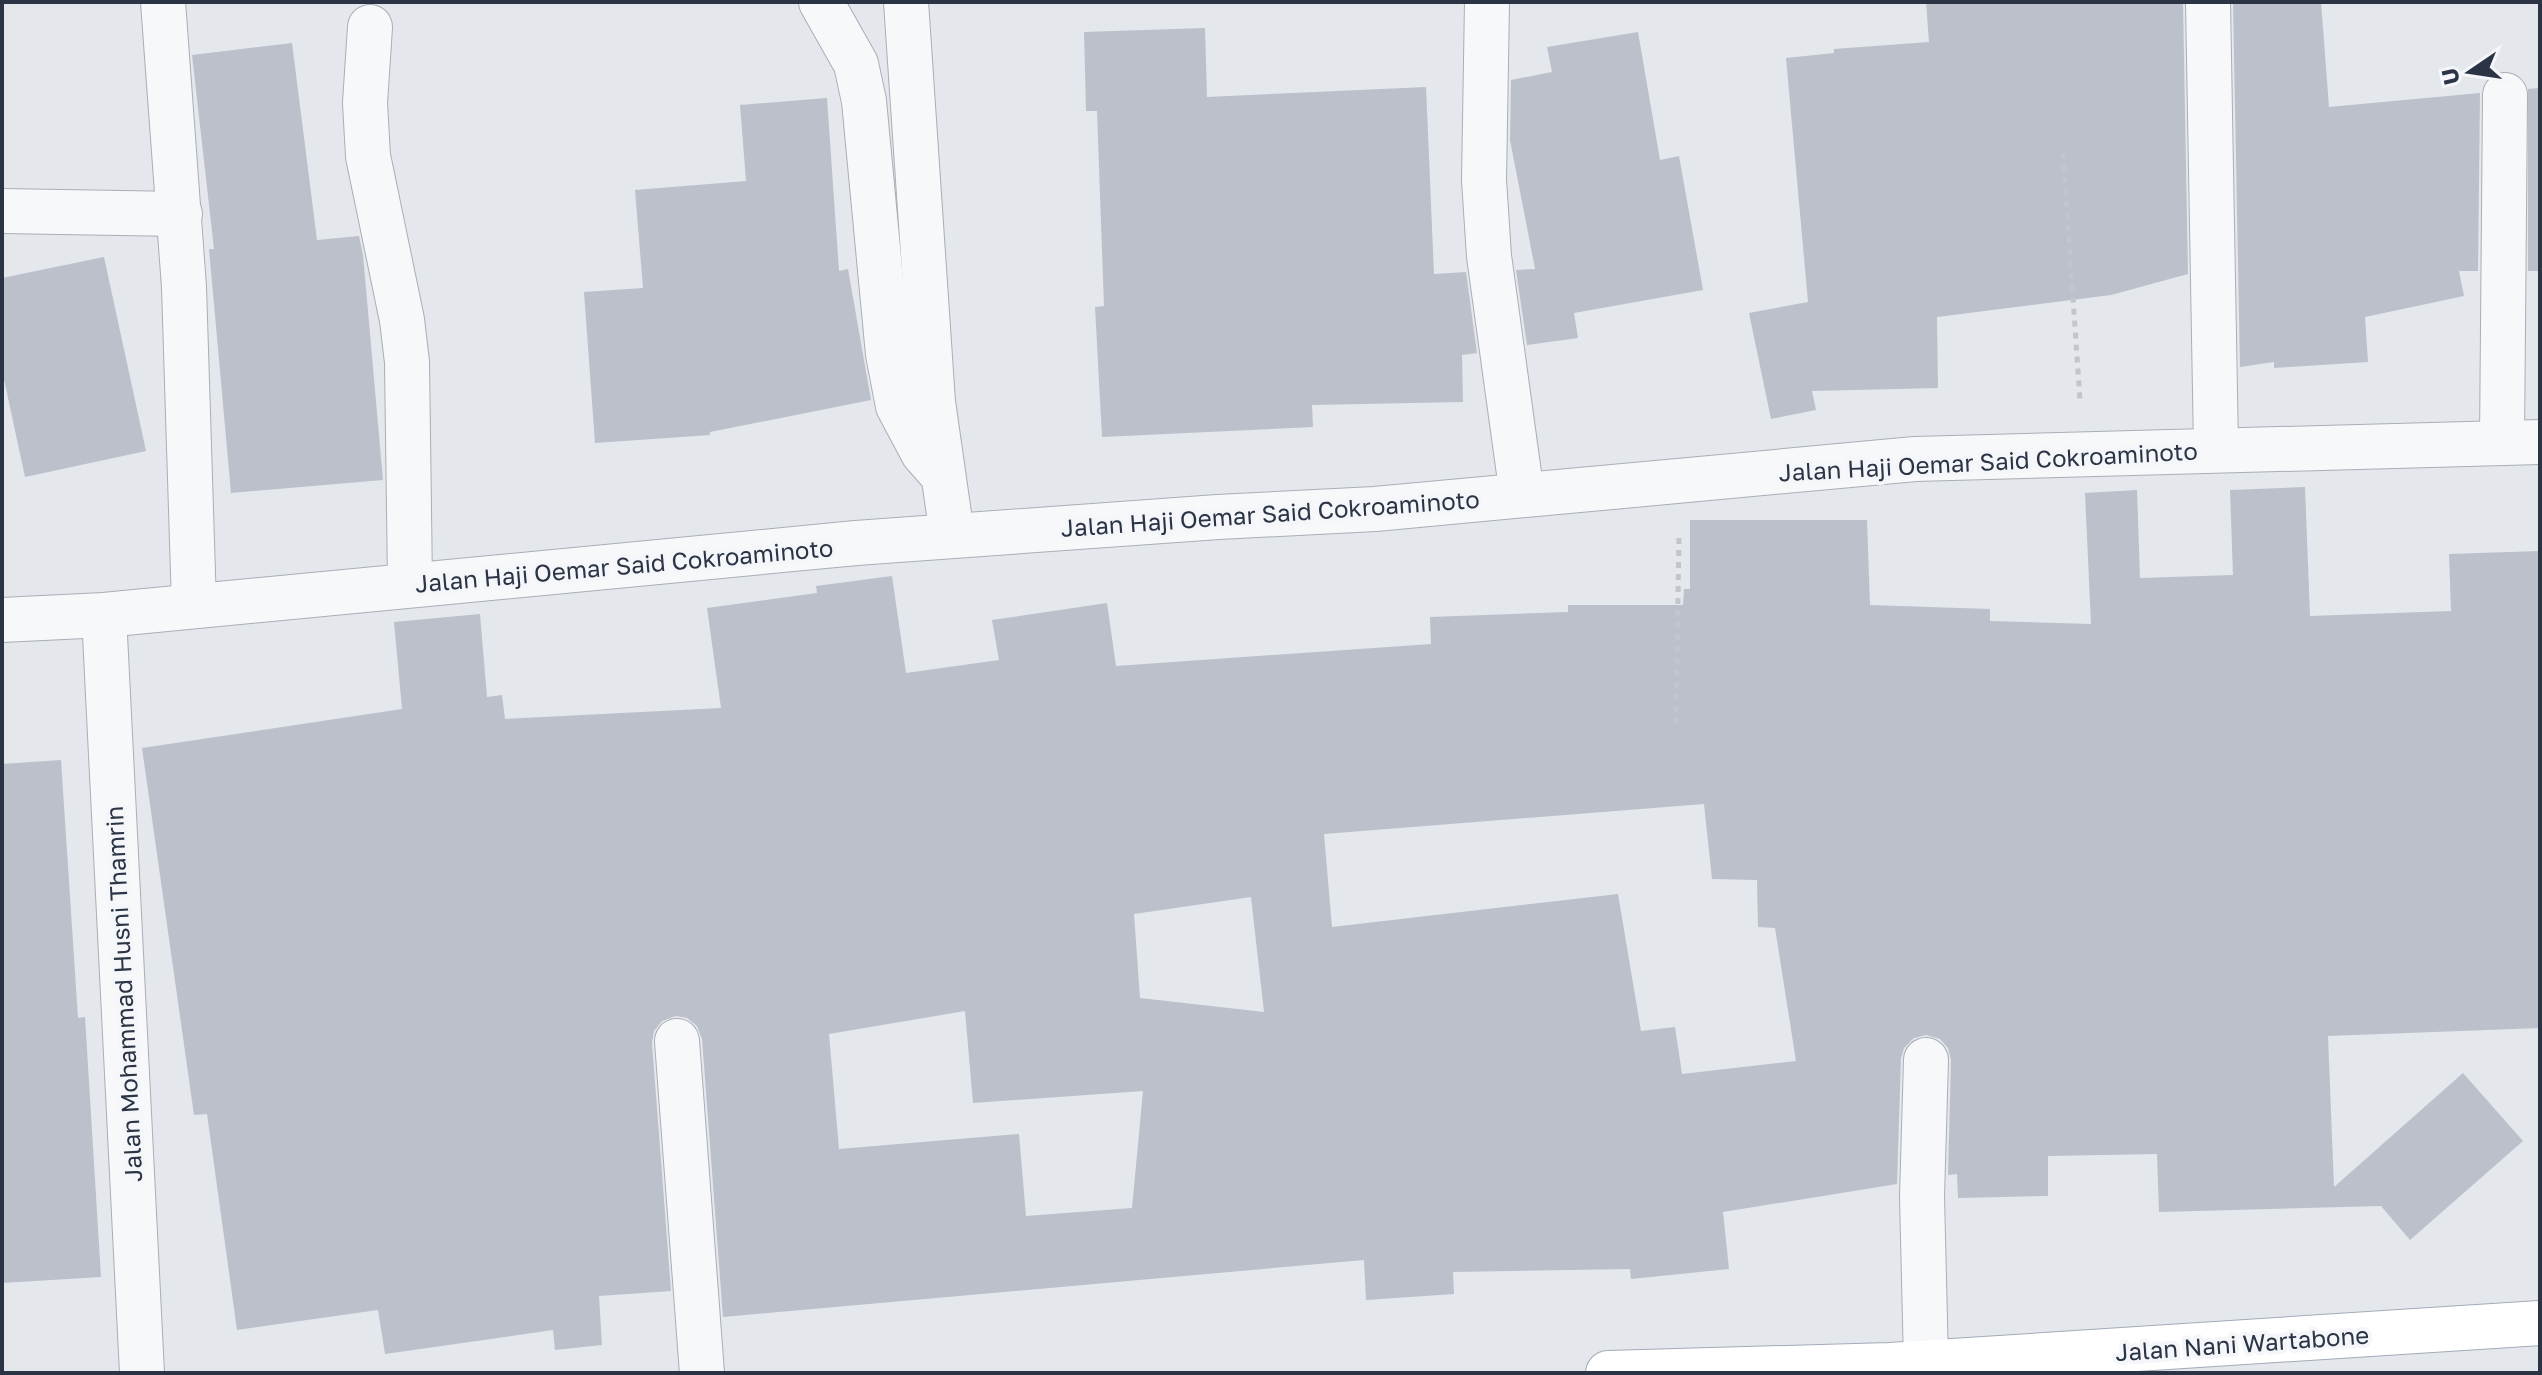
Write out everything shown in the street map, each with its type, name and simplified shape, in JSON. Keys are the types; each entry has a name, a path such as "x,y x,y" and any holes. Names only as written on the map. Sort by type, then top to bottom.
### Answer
{"main road":[{"name":"Jalan Nani Wartabone","path":"1608,1373 1926,1362 1982,1366 2540,1323"}],"street":[{"path":"163,2 180,214 194,605"},
{"path":"821,2 856,64 864,101 888,354 898,406 923,453 942,475"},
{"path":"906,2 933,402 952,535"},
{"path":"1487,2 1484,180 1489,256 1522,495"},
{"path":"2208,2 2216,448"},
{"path":"370,27 365,103 368,156 402,320 407,362 410,584"},
{"path":"2505,95 2521,442"},
{"path":"2,211 180,214"},
{"name":"Jalan Haji Oemar Said Cokroaminoto","path":"2,620 104,615 952,535 1375,509 1915,459 2216,448 2521,442"},
{"name":"Jalan Mohammad Husni Thamrin","path":"104,615 142,1373"},
{"path":"677,1041 702,1373"},
{"path":"1926,1060 1922,1196 1926,1362"}],"path":[{"path":"2063,153 2083,453"},
{"path":"1676,724 1679,481"}],"building":[{"path":"1926,2 2183,2 2188,274 2111,295 1937,317 1938,388 1812,391 1816,410 1771,419 1749,313 1808,302 1786,58 1834,53 1834,49 1929,42"},
{"path":"2233,2 2321,2 2329,107 2480,93 2478,271 2459,271 2464,296 2365,317 2368,362 2274,368 2274,362 2240,367"},
{"path":"1205,28 1207,97 1426,87 1434,274 1466,272 1477,353 1462,355 1463,402 1312,405 1313,427 1102,437 1095,307 1104,306 1097,111 1086,111 1084,32"},
{"path":"1638,32 1660,160 1679,156 1703,290 1574,313 1578,338 1527,345 1516,270 1535,269 1510,140 1511,80 1552,72 1547,47"},
{"path":"292,43 317,240 359,236 363,255 383,480 231,493 209,249 214,249 192,55"},
{"path":"2540,88 2540,271 2528,271 2528,89"},
{"path":"827,98 839,271 848,269 871,400 710,432 710,435 595,443 584,292 643,288 635,190 746,181 740,105"},
{"path":"104,257 146,451 25,477 2,370 2,278"},
{"path":"2305,487 2310,616 2451,611 2449,554 2540,551 2540,1028 2328,1036 2334,1187 2463,1073 2523,1141 2410,1240 2381,1206 2159,1212 2157,1154 2048,1156 2048,1196 1958,1198 1957,1174 1948,1175 1951,1060 1948,1048 1940,1039 1926,1035 1914,1038 1904,1048 1901,1058 1897,1184 1723,1212 1729,1269 1631,1279 1630,1269 1453,1272 1454,1294 1366,1300 1364,1260 723,1317 702,1039 697,1026 687,1018 676,1016 662,1021 654,1031 652,1043 671,1291 599,1296 602,1345 555,1350 553,1330 385,1354 378,1310 237,1330 207,1114 194,1115 142,748 402,709 394,622 480,614 487,697 502,695 505,719 721,708 707,608 817,593 816,586 892,576 906,673 999,660 992,620 1107,603 1116,666 1431,644 1430,617 1568,612 1568,605 1683,605 1684,589 1690,589 1690,520 1867,520 1870,605 1990,609 1990,621 2091,624 2085,493 2137,490 2140,578 2233,575 2230,490","holes":["1704,804 1712,879 1757,880 1758,927 1775,928 1796,1061 1682,1074 1675,1027 1641,1031 1618,894 1332,927 1324,834","1251,897 1264,1012 1140,998 1134,914","965,1011 973,1103 1143,1091 1132,1208 1026,1216 1019,1134 839,1149 829,1034"]},
{"path":"61,760 78,1018 85,1017 101,1277 2,1283 2,764"}]}
